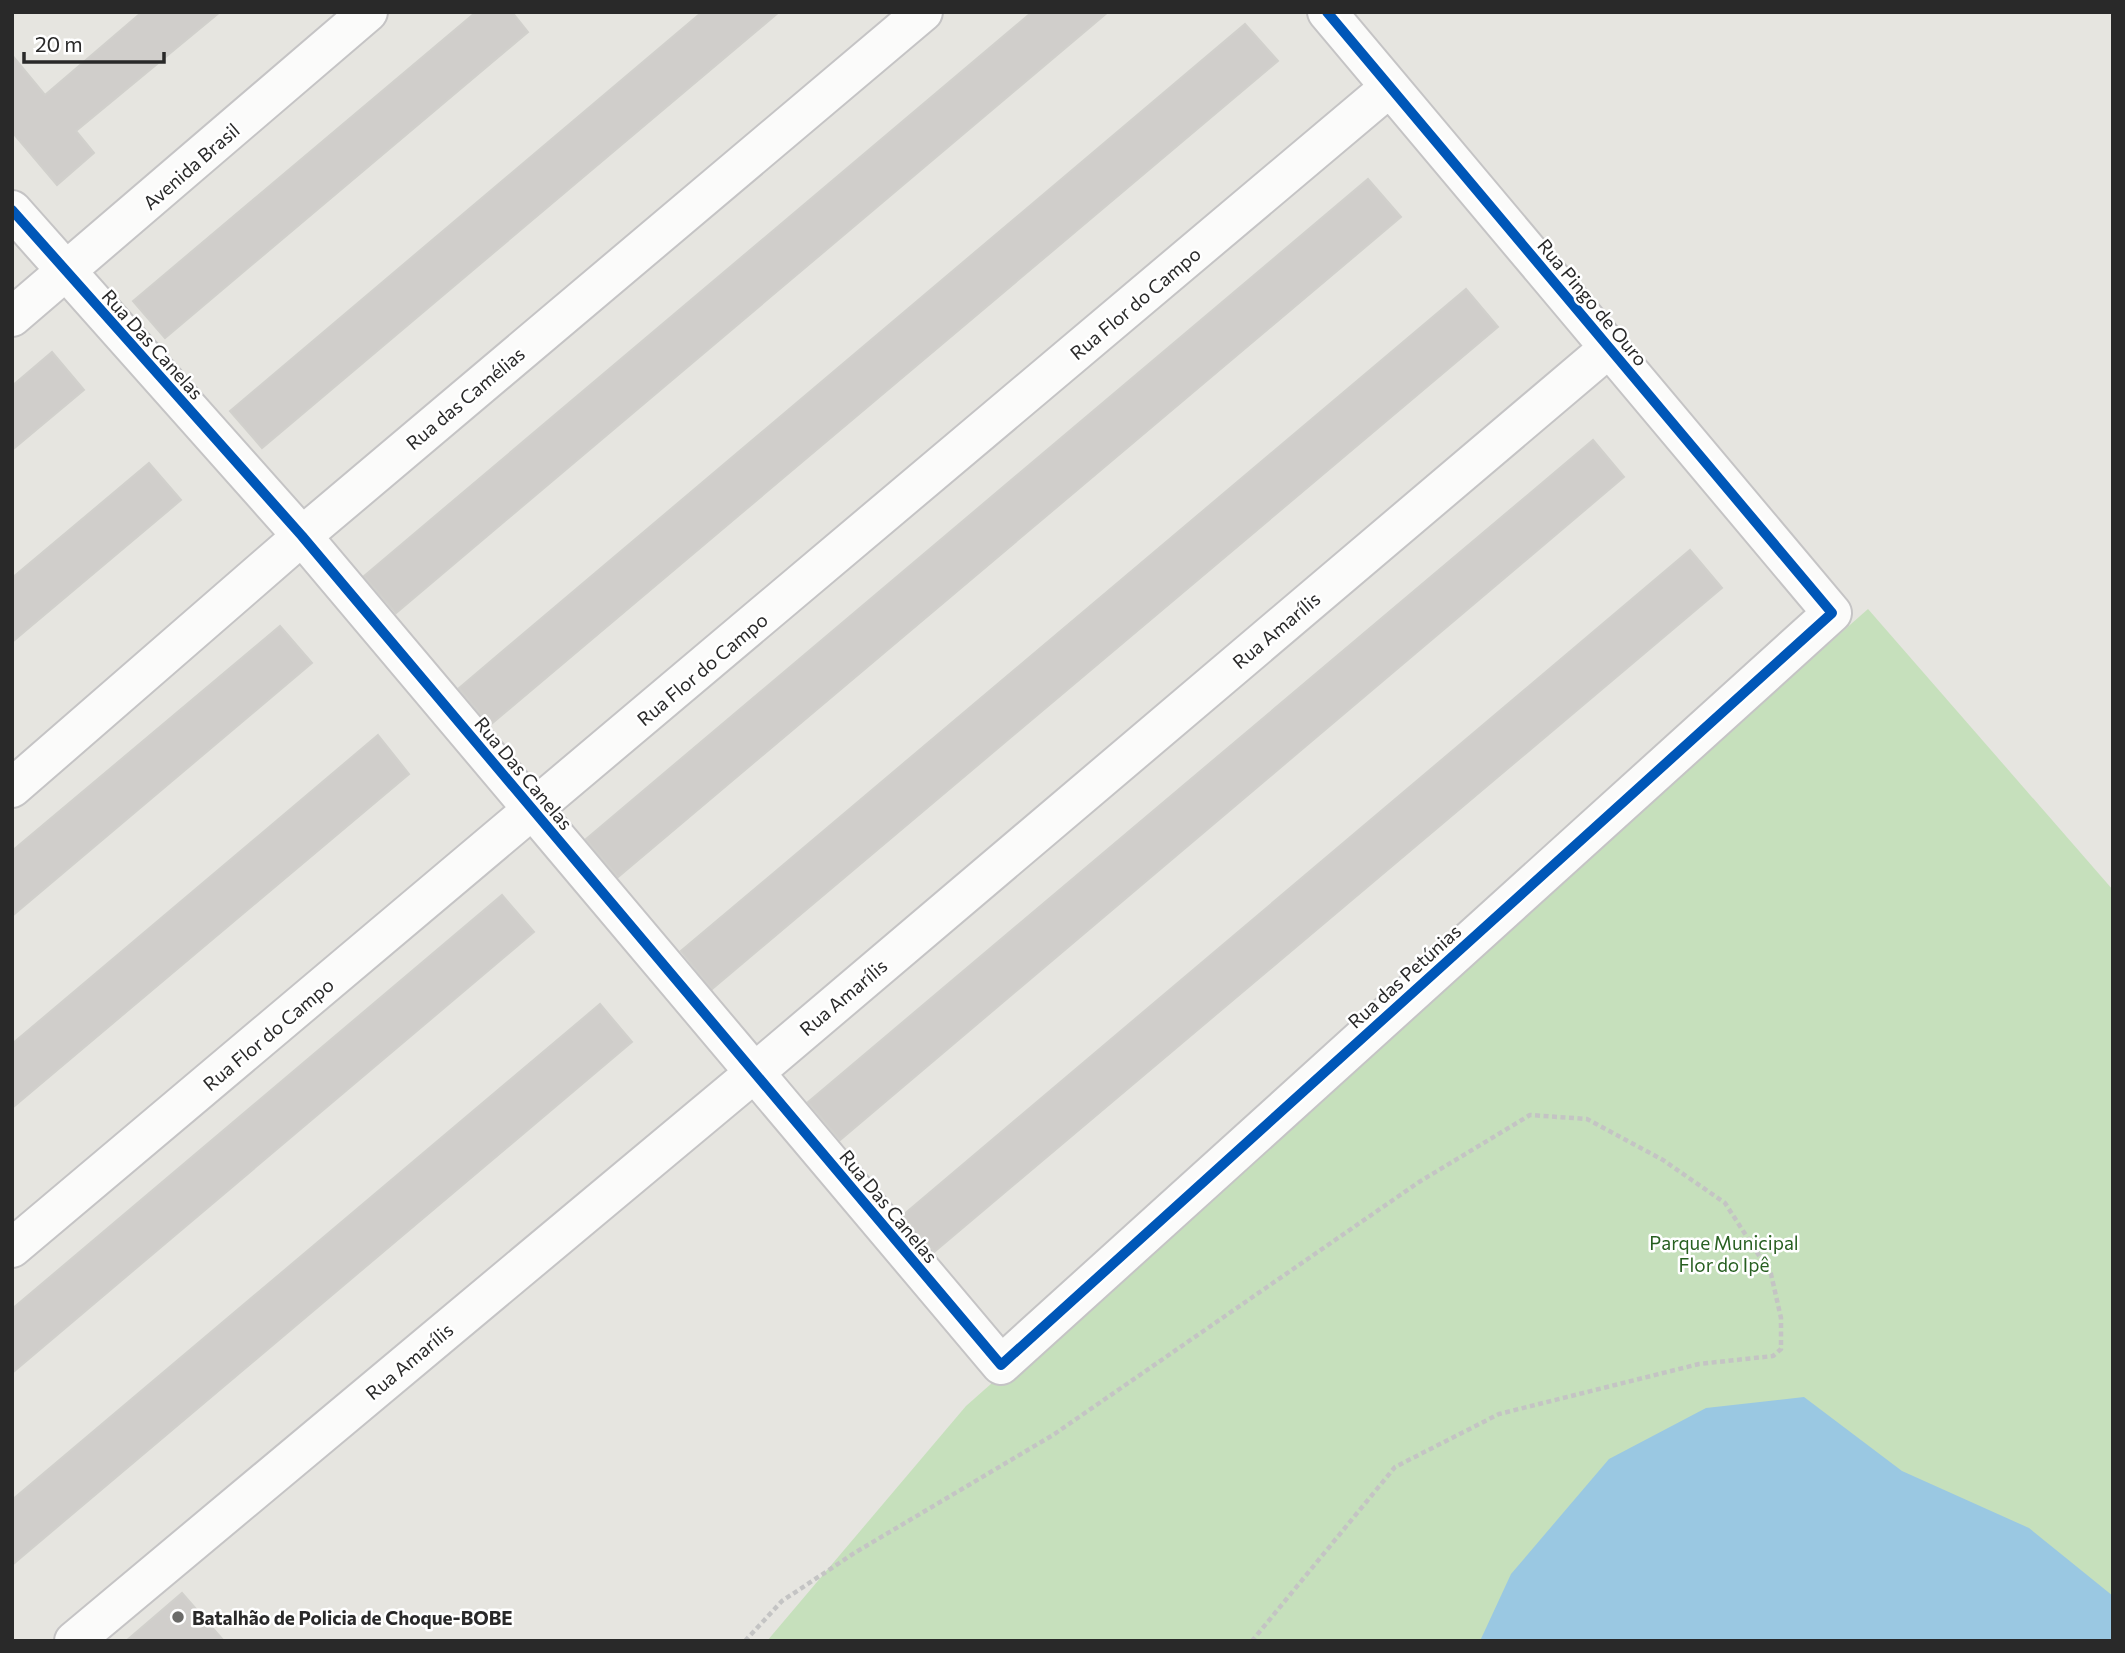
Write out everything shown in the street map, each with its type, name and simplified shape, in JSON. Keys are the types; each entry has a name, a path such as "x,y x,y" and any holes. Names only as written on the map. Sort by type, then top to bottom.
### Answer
{"street":[{"name":"Avenida Brasil","path":"12,317 67,274 368,12"},
{"name":"Rua das Camélias","path":"12,788 302,536 923,12"},
{"name":"Rua Pingo de Ouro","path":"1327,12 1832,613"},
{"name":"Rua Flor do Campo","path":"12,1248 534,812 1390,87"},
{"name":"Rua Das Canelas","path":"12,211 302,536 1001,1365"},
{"name":"Rua Amarílis","path":"75,1641 754,1073 1609,348"},
{"name":"Rua das Petúnias","path":"1001,1365 1832,613"}],"path":[{"path":"745,1641 782,1601 856,1552 1053,1435 1419,1182 1530,1115 1587,1119 1663,1160 1725,1203 1771,1274 1781,1318 1781,1349 1773,1356 1699,1364 1499,1414 1395,1467 1252,1641"}],"green space":[{"name":"Parque Municipal Flor do Ipê","path":"1868,609 2113,890 2113,1641 767,1641 966,1406"}],"water":[{"path":"1804,1397 1902,1471 2029,1528 2113,1596 2113,1641 1480,1641 1511,1574 1609,1459 1706,1408"}],"building":[{"path":"142,12 220,12 76,131 94,153 57,185 12,132 12,55 45,95"},
{"path":"476,12 512,12 528,32 165,338 133,301"},
{"path":"702,12 779,12 262,448 230,411"},
{"path":"1032,12 1108,12 396,613 364,576"},
{"path":"1245,24 1278,61 490,725 459,688"},
{"path":"1368,179 1401,217 618,877 586,839"},
{"path":"1466,289 1498,327 712,989 681,951"},
{"path":"52,352 84,390 12,450 12,386"},
{"path":"1593,440 1624,477 840,1140 808,1102"},
{"path":"149,463 181,500 12,642 12,578"},
{"path":"1690,550 1722,588 934,1252 903,1215"},
{"path":"280,626 312,663 12,916 12,851"},
{"path":"378,735 409,774 12,1108 12,1044"},
{"path":"502,895 534,932 12,1373 12,1309"},
{"path":"600,1004 632,1042 12,1565 12,1500"},
{"name":"Batalhão de Policia de Choque-BOBE","path":"182,1593 224,1641 126,1641"}],"cycle path":[{"path":"12,210 302,536 1001,1365 1832,613 1327,12"}],"place":[{"name":"Batalhão de Policia de Choque-BOBE","path":"178,1617"}]}
